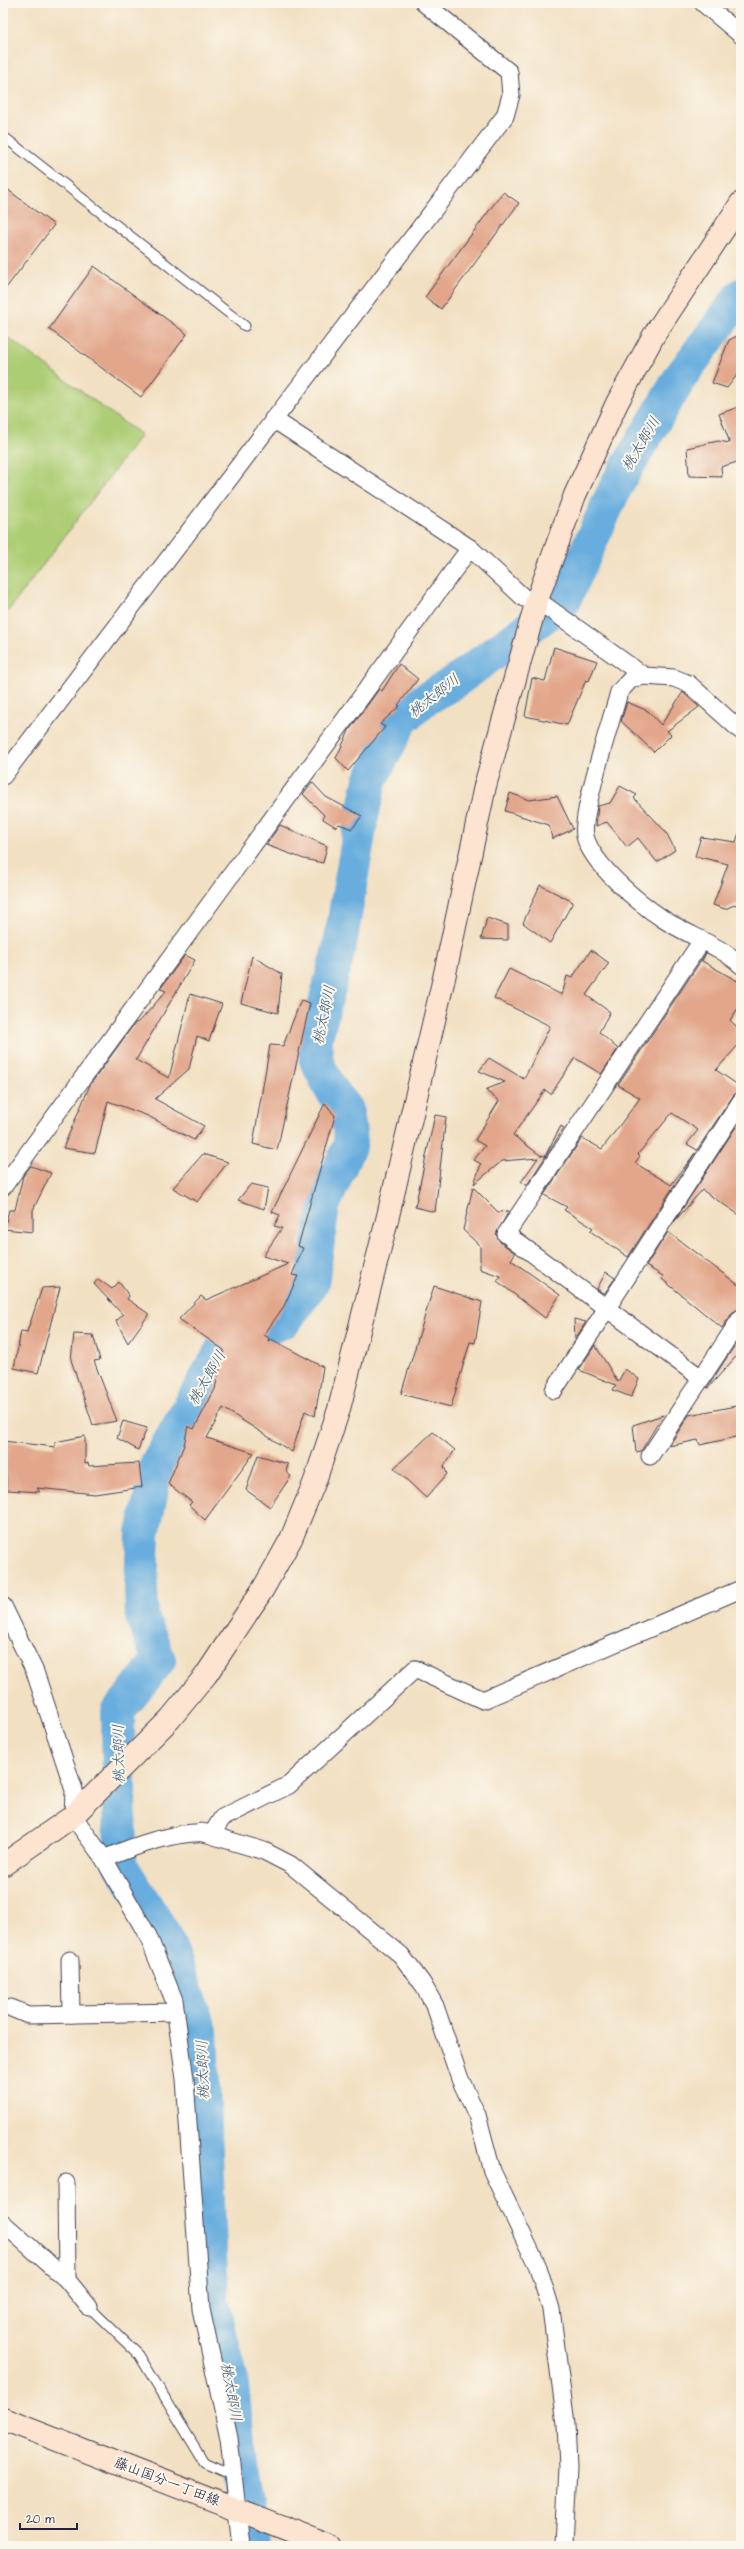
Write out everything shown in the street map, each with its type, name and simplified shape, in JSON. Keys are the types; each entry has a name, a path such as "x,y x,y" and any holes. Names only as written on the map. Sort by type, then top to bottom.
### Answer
{"street":[{"path":"3,776 273,419 505,116 511,95 509,72 424,3"},
{"path":"703,3 741,35"},
{"path":"3,1865 72,1816 170,1719 206,1675 263,1589 291,1538 315,1481 339,1409 380,1250 444,978 485,786 537,600 575,495 617,404 654,335 741,203"},
{"path":"273,419 470,548 524,598 537,600 644,676"},
{"path":"3,1187 470,548"},
{"path":"741,731 690,684 674,678 644,676 631,679 619,692 586,814 585,836 596,857 617,883 662,918 741,965"},
{"path":"701,942 506,1234 701,1378"},
{"path":"554,1390 741,1101"},
{"path":"650,1456 741,1318"},
{"path":"104,1859 133,1846 201,1832 212,1834 222,1818 289,1785 415,1669 482,1700 741,1589"},
{"path":"3,1606 35,1672 74,1790 72,1816 104,1859 148,1936 174,2000 184,2079 201,2309 226,2423 238,2510 241,2546"},
{"path":"201,1832 264,1851 291,1865 401,1955 422,1983 435,2006 460,2079 477,2115 492,2171 538,2267 552,2309 566,2424 568,2467 564,2546"},
{"path":"70,1960 70,2014"},
{"path":"11,2008 28,2015 176,2012"},
{"path":"66,2183 67,2280"},
{"path":"3,2223 67,2280 89,2307"},
{"name":"藤山国分一丁田線","path":"3,2419 321,2542"}],"lane":[{"path":"3,136 245,326"},
{"path":"89,2307 139,2355 204,2462 233,2475"}],"green space":[{"path":"3,334 141,435 3,618"}],"building":[{"path":"3,186 54,225 3,292"},
{"path":"503,192 519,203 441,309 425,297"},
{"path":"94,266 187,334 141,397 49,329"},
{"path":"741,334 741,370 727,388 712,383 729,340"},
{"path":"741,406 741,469 737,462 721,467 722,477 689,476 687,448 718,441 730,443 719,414"},
{"path":"554,647 597,661 589,681 586,680 567,725 525,716 532,678 545,681"},
{"path":"399,664 418,679 398,705 400,706 380,724 385,727 348,771 336,758 350,729 379,689 382,691"},
{"path":"683,692 699,707 667,731 671,735 654,752 621,721 627,702 648,711 661,725"},
{"path":"312,782 326,797 362,816 352,829 339,824 336,827 323,819 324,815 303,794"},
{"path":"620,786 637,795 634,798 666,832 675,850 657,862 638,838 627,847 607,822 596,826 598,806 610,803"},
{"path":"510,793 529,800 557,796 573,829 552,839 549,825 505,811"},
{"path":"280,825 327,846 323,863 304,859 266,845"},
{"path":"739,833 741,833 741,902 725,909 713,905 728,864 695,856 701,837 736,842"},
{"path":"540,885 573,902 550,943 523,923"},
{"path":"487,918 508,925 508,940 481,939"},
{"path":"591,950 609,963 586,995 610,1012 599,1032 618,1049 601,1074 575,1058 551,1094 545,1090 513,1135 540,1155 545,1156 561,1126 564,1128 527,1185 521,1182 538,1158 502,1161 474,1184 481,1164 474,1160 485,1146 475,1140 499,1101 485,1090 505,1082 479,1071 489,1058 524,1079 550,1026 494,998 509,969 562,995 567,976 572,978"},
{"path":"706,953 702,961 741,983 741,1004 730,1020 741,1031 741,1042 716,1070 741,1087 741,1091 733,1096 697,1150 687,1144 698,1130 672,1113 638,1154 640,1156 635,1163 671,1185 695,1153 628,1257 590,1231 593,1228 564,1210 567,1207 544,1195 582,1138 602,1149 640,1098 618,1085"},
{"path":"185,955 195,960 136,1060 169,1078 190,994 222,1004 209,1041 197,1036 189,1069 155,1099 204,1126 194,1140 148,1116 108,1101 95,1153 63,1148 90,1085 134,1024 141,1020 166,991 160,989"},
{"path":"252,956 282,974 278,1013 241,1003"},
{"path":"301,1000 310,1003 277,1150 253,1144 270,1045 283,1046"},
{"path":"325,1103 335,1116 298,1246 303,1248 292,1275 298,1276 284,1306 264,1335 269,1338 268,1341 271,1339 323,1367 315,1416 305,1411 292,1452 223,1408 207,1438 254,1453 205,1520 189,1505 192,1502 168,1484 184,1445 188,1426 194,1429 215,1389 224,1350 179,1319 201,1296 206,1300 288,1264 263,1256 282,1228 274,1226 280,1215 272,1212"},
{"path":"435,1115 446,1117 435,1212 415,1207"},
{"path":"741,1119 741,1216 702,1190 674,1222"},
{"path":"203,1154 228,1162 197,1202 173,1188"},
{"path":"31,1166 51,1173 33,1210 33,1232 4,1229 9,1210 15,1210 23,1176"},
{"path":"251,1184 268,1188 264,1209 238,1200"},
{"path":"473,1187 498,1212 509,1211 496,1234 500,1242 515,1253 511,1260 560,1295 545,1318 497,1281 500,1276 480,1269 480,1246 463,1230"},
{"path":"668,1232 741,1287 741,1308 733,1312 722,1328 662,1279 663,1276 646,1266"},
{"path":"606,1272 615,1278 604,1294 597,1289"},
{"path":"98,1279 112,1289 119,1282 129,1296 127,1299 149,1314 128,1343 116,1321 123,1315 94,1284"},
{"path":"434,1286 482,1302 475,1343 470,1342 451,1407 401,1394"},
{"path":"60,1287 38,1373 14,1368 21,1331 27,1332 42,1288"},
{"path":"574,1319 586,1322 575,1339"},
{"path":"74,1334 93,1335 100,1360 94,1361 117,1421 93,1425 71,1360"},
{"path":"741,1336 741,1351 707,1388"},
{"path":"595,1345 618,1382 625,1369 639,1379 631,1397 613,1390 616,1385 579,1370"},
{"path":"741,1405 741,1436 700,1445 698,1440 669,1446 689,1415"},
{"path":"663,1415 641,1451 636,1452 633,1425"},
{"path":"123,1421 147,1428 138,1450 117,1438"},
{"path":"433,1432 455,1450 444,1466 447,1474 426,1498 394,1468"},
{"path":"85,1436 85,1464 88,1463 89,1466 139,1463 142,1487 95,1494 37,1488 40,1492 7,1490 3,1441 55,1447 55,1442"},
{"path":"258,1455 288,1464 286,1472 291,1476 270,1507 246,1490"}],"waterway":[{"name":"桃太郎川","path":"254,2546 242,2478 231,2377 212,2301 201,2031 166,1937 120,1864 118,1712 159,1660 142,1617 141,1588 143,1534 157,1464 224,1346 285,1321 312,1283 323,1206 351,1142 347,1110 330,1088 316,1060 316,1038 340,944 362,816 370,781 401,721 424,700 453,683 563,603 617,484 681,376 741,295"}]}
